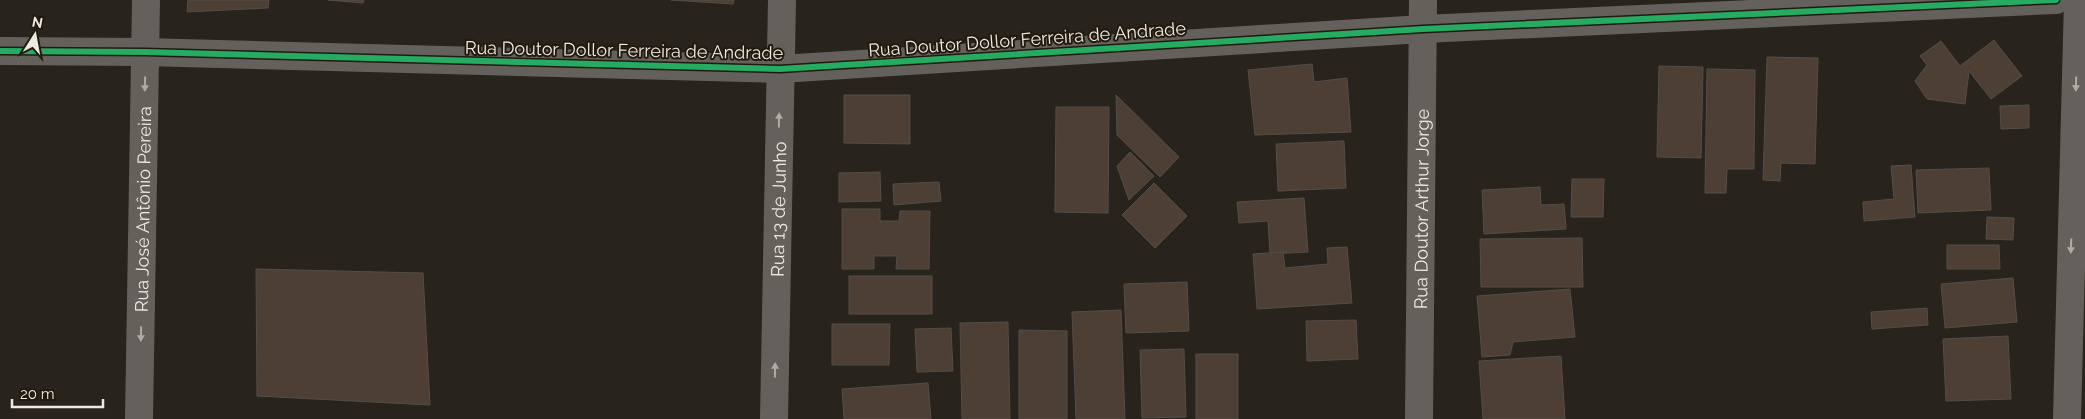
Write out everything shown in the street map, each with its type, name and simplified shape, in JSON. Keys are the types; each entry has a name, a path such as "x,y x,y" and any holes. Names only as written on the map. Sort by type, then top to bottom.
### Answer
{"street":[{"name":"Rua José Antônio Pereira","path":"139,419 146,0"},
{"name":"Rua 13 de Junho","path":"774,419 782,0"},
{"name":"Rua Doutor Arthur Jorge","path":"1419,419 1423,0"},
{"name":"Rua Doutor Dollor Ferreira de Andrade","path":"0,51 145,52 780,69 1423,29 2056,0"},
{"path":"2067,419 2078,0"}],"building":[{"path":"188,0 269,0 268,8 187,12"},
{"path":"328,0 364,0 363,3"},
{"path":"671,0 734,0 733,4"},
{"path":"1994,40 2022,76 1991,99 1969,71 1965,104 1927,99 1915,81 1927,65 1920,56 1941,41 1960,66"},
{"path":"1767,57 1818,58 1815,164 1781,163 1780,181 1763,180"},
{"path":"1312,64 1314,82 1347,78 1351,132 1255,135 1248,70"},
{"path":"1659,66 1703,67 1701,158 1657,157"},
{"path":"1707,69 1755,70 1754,169 1727,169 1726,193 1705,193"},
{"path":"844,95 910,95 910,144 844,143"},
{"path":"1116,95 1179,157 1160,177 1117,135"},
{"path":"2029,105 2029,128 2001,129 2000,106"},
{"path":"1056,107 1109,107 1108,213 1055,212"},
{"path":"1344,141 1346,188 1278,191 1276,144"},
{"path":"1130,152 1154,176 1129,200 1117,166"},
{"path":"1911,165 1915,217 1864,221 1863,202 1894,199 1891,166"},
{"path":"1989,168 1991,210 1918,213 1916,170"},
{"path":"880,172 881,201 839,202 839,173"},
{"path":"1572,179 1604,179 1603,217 1571,217"},
{"path":"939,182 941,201 894,205 893,184"},
{"path":"1154,183 1187,216 1155,248 1122,215"},
{"path":"1540,187 1541,205 1564,204 1566,229 1484,234 1482,190"},
{"path":"1304,198 1308,252 1270,254 1268,221 1239,223 1237,202"},
{"path":"842,209 880,209 880,221 899,221 900,211 930,211 929,269 896,269 897,256 874,256 874,269 842,269"},
{"path":"1987,217 2014,218 2013,240 1986,239"},
{"path":"1582,238 1583,287 1481,287 1480,239"},
{"path":"1947,245 1999,245 2000,269 1947,269"},
{"path":"1347,247 1352,303 1257,309 1253,254 1283,252 1285,268 1328,264 1327,248"},
{"path":"256,269 423,273 430,405 257,396"},
{"path":"849,276 932,276 932,314 849,314"},
{"path":"2013,278 2017,322 1945,328 1941,284"},
{"path":"1187,282 1189,331 1126,333 1124,284"},
{"path":"1570,289 1575,337 1513,342 1510,355 1482,357 1477,296"},
{"path":"1927,308 1928,325 1872,329 1871,312"},
{"path":"1121,310 1125,419 1076,419 1072,312"},
{"path":"1356,320 1358,359 1307,361 1306,321"},
{"path":"1008,322 1010,419 962,419 960,323"},
{"path":"832,324 890,324 889,365 832,365"},
{"path":"951,328 953,371 917,372 915,329"},
{"path":"1019,330 1067,331 1067,419 1019,419"},
{"path":"2008,336 2011,399 1946,401 1943,339"},
{"path":"1184,349 1186,417 1142,418 1140,350"},
{"path":"1196,354 1238,354 1238,419 1196,419"},
{"path":"1561,356 1565,419 1483,419 1479,361"},
{"path":"928,383 931,419 844,419 842,389"}],"cycle path":[{"path":"0,51 145,52 780,69 1423,29 2056,0"}]}
